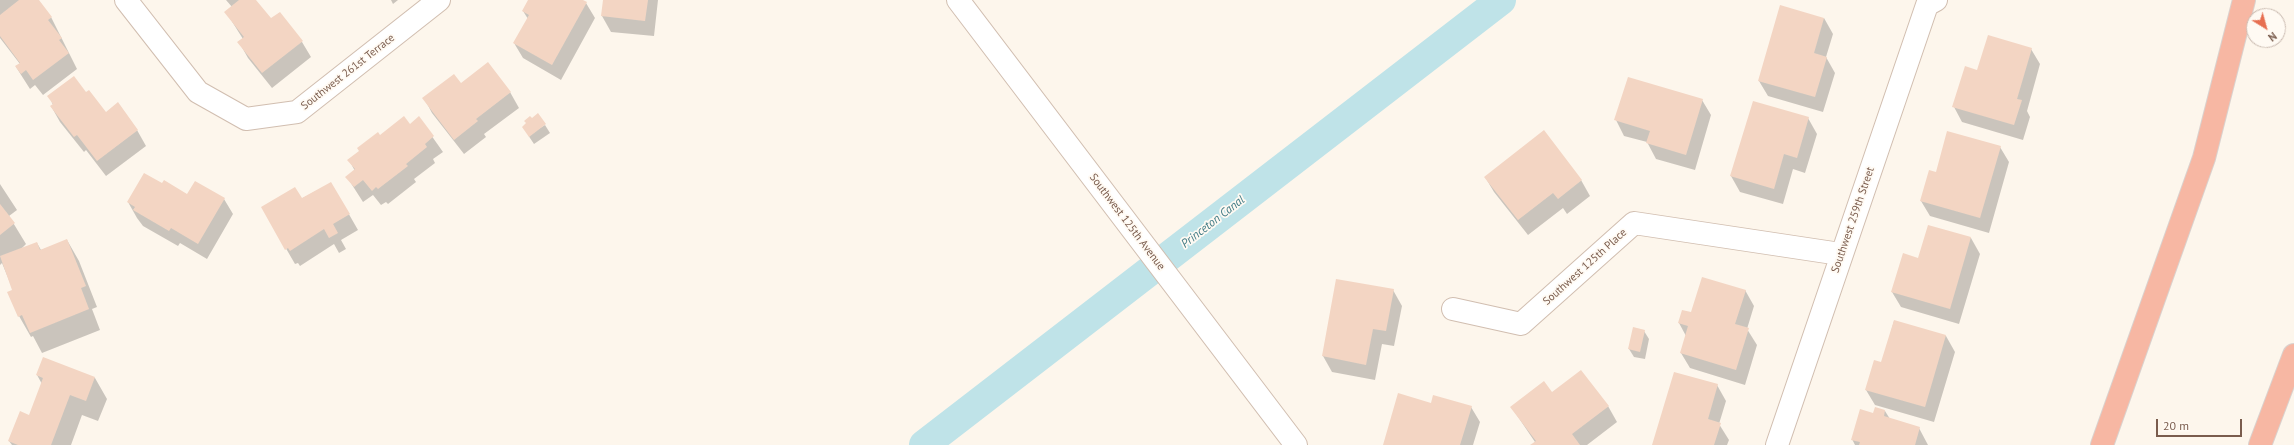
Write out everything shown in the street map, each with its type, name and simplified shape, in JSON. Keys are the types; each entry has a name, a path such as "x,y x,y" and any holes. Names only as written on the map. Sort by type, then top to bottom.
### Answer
{"highway":[{"path":"2102,445 2204,158 2244,0"},
{"path":"2260,445 2294,355"}],"street":[{"name":"Southwest 261st Terrace","path":"126,0 198,92 246,119 298,112 439,0"},
{"name":"Southwest 125th Avenue","path":"958,0 1194,308 1296,445"},
{"name":"Southwest 259th Street","path":"1777,445 1840,254 1927,5 1936,0"},
{"name":"Southwest 125th Place","path":"1453,309 1521,324 1634,223 1840,254"}],"building":[{"path":"19,0 39,0 52,17 48,20 62,38 59,40 69,53 33,80 26,70 21,74 15,66 20,63 0,36 0,15"},
{"path":"239,0 256,0 271,18 280,12 303,41 262,73 237,42 244,37 224,12"},
{"path":"528,0 583,0 587,2 552,65 513,43 529,15 522,11"},
{"path":"603,0 648,0 645,21 601,16"},
{"path":"1780,5 1824,18 1814,53 1827,57 1815,97 1758,81"},
{"path":"1988,35 2032,48 2017,99 2022,100 2014,125 1952,107 1965,66 1977,70"},
{"path":"488,62 511,92 476,119 478,121 454,140 422,98 454,74 461,83"},
{"path":"74,76 86,92 89,90 106,112 118,102 138,130 97,161 77,135 74,137 50,106 53,104 47,96"},
{"path":"1628,77 1703,99 1686,155 1646,143 1650,131 1614,120"},
{"path":"1753,101 1809,117 1797,158 1784,154 1774,189 1730,176"},
{"path":"538,113 546,124 529,137 522,127 526,123 524,121 530,116 532,118"},
{"path":"404,116 410,124 419,116 434,136 425,144 427,147 406,164 408,166 378,189 376,187 372,191 363,180 354,187 345,177 355,169 347,160 359,151 357,148 378,132 380,135"},
{"path":"1544,130 1582,180 1558,199 1553,193 1518,220 1484,177"},
{"path":"1947,131 2001,146 1980,218 1920,201 1929,170 1936,172"},
{"path":"144,173 162,183 164,180 187,194 195,181 225,198 198,244 171,228 169,231 133,210 135,207 127,202"},
{"path":"331,182 350,214 333,224 338,233 329,238 324,229 290,251 288,248 285,250 261,207 295,187 302,198"},
{"path":"0,204 15,223 0,235"},
{"path":"1928,225 1971,237 1950,309 1891,292 1903,253 1918,258"},
{"path":"67,239 86,286 81,288 89,309 30,333 22,315 18,317 7,292 12,290 0,256 37,242 40,250"},
{"path":"1702,277 1746,290 1735,324 1749,328 1736,370 1680,353 1688,326 1678,323 1682,310 1691,312"},
{"path":"1336,279 1394,289 1386,331 1373,329 1366,365 1322,356"},
{"path":"1894,320 1946,335 1925,407 1865,390 1874,360 1881,362"},
{"path":"1633,327 1645,330 1640,352 1628,349"},
{"path":"43,357 95,377 86,401 70,395 51,445 18,445 8,441 20,411 29,415 43,378 36,375"},
{"path":"1581,370 1609,406 1572,434 1580,445 1530,445 1536,441 1510,407 1544,381 1552,392"},
{"path":"1674,372 1718,384 1708,419 1721,423 1714,445 1652,445"},
{"path":"1398,393 1431,403 1433,395 1472,406 1460,445 1383,445"},
{"path":"1875,407 1885,410 1884,416 1920,427 1915,445 1859,445 1860,442 1851,440 1860,409 1873,413"}],"waterway":[{"name":"Princeton Canal","path":"924,445 1501,0"}]}
